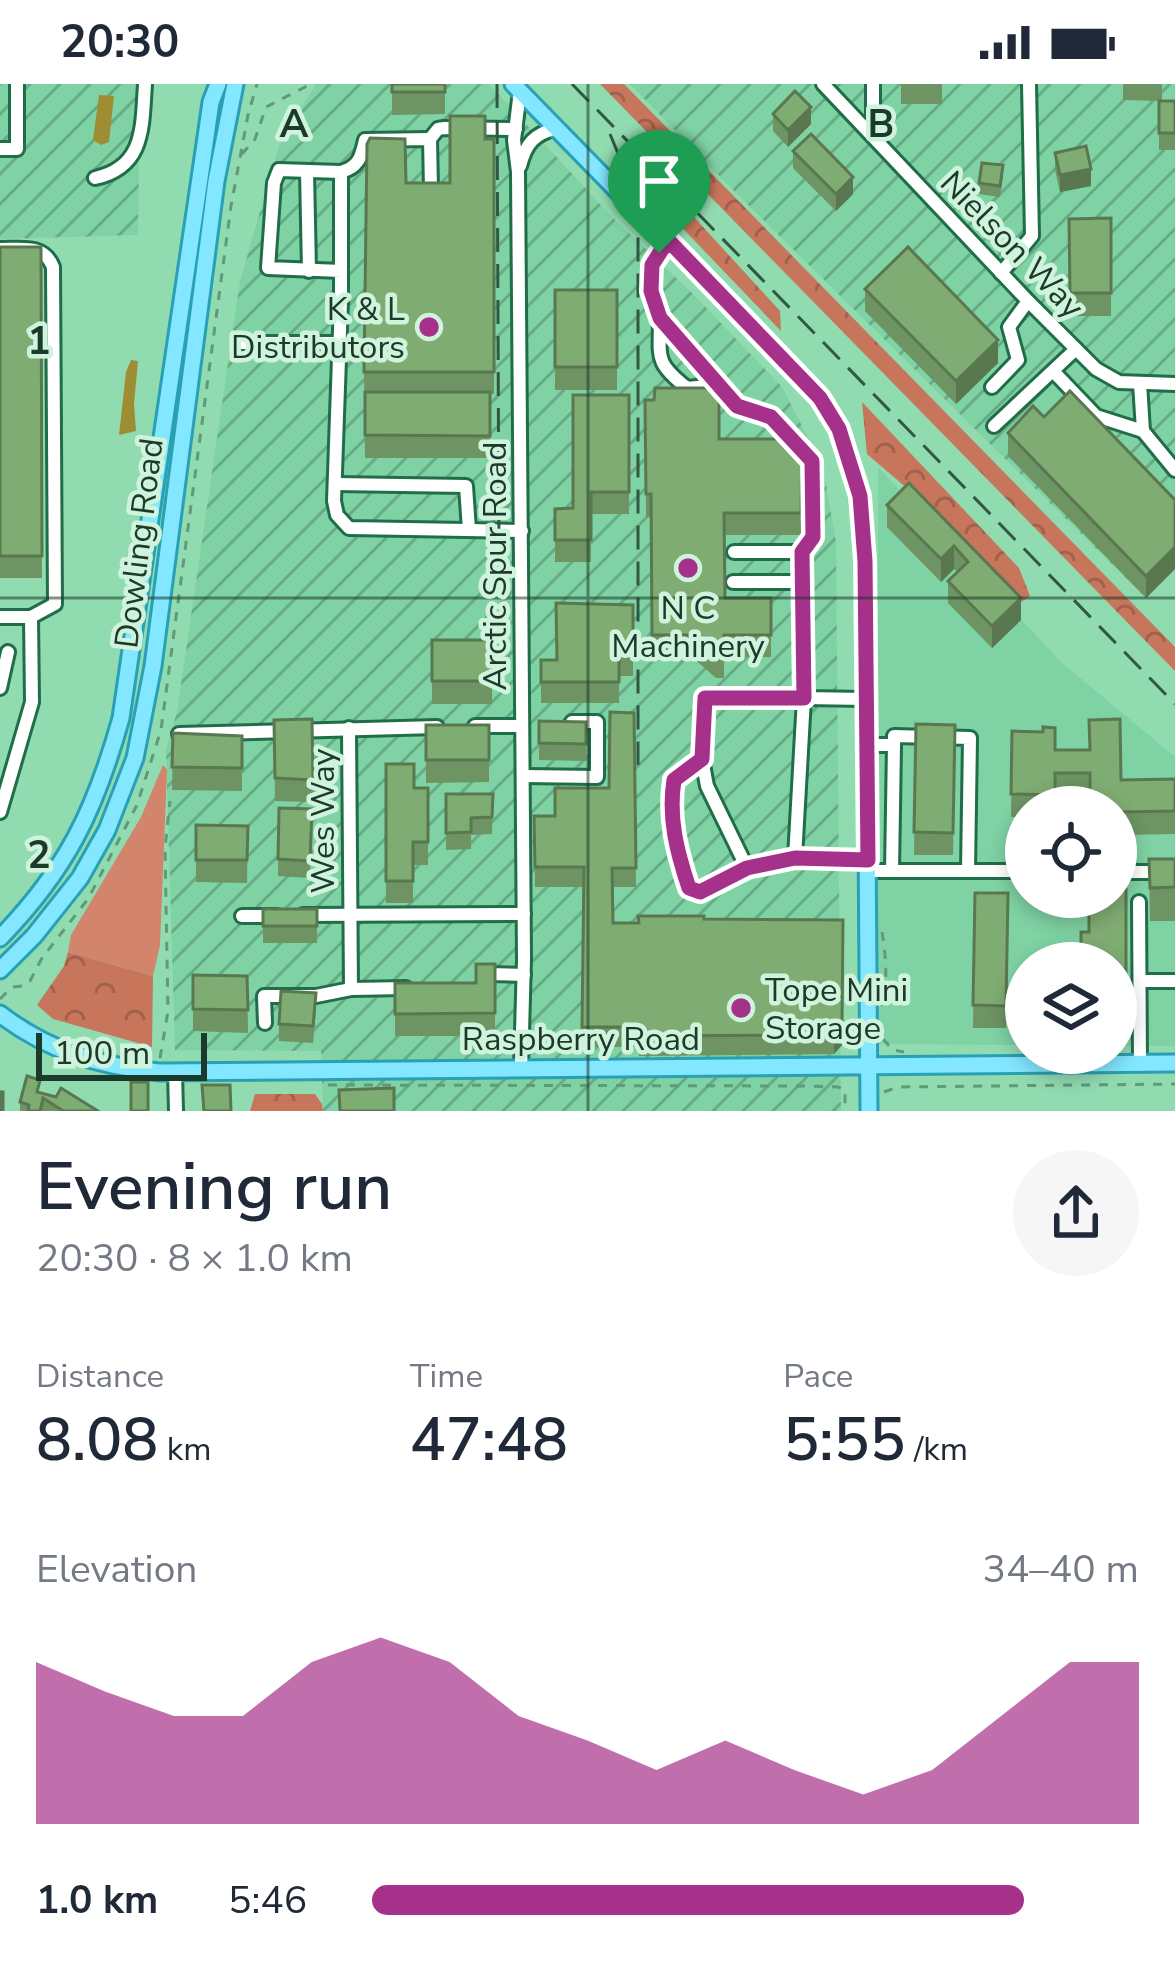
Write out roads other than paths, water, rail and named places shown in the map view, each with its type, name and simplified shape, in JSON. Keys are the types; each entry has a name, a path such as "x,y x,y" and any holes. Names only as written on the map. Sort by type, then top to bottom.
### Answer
{"main road":[{"name":"Dowling Road","path":"0,938 40,893 78,836 96,798 121,718 205,144 218,84"},
{"name":"Dowling Road","path":"0,970 48,921 80,878 106,830 135,758 153,666 216,181 235,84"},
{"path":"517,87 820,398 839,429 860,496 865,561 869,1111"},
{"name":"Raspberry Road","path":"0,1014 70,1054 106,1065 167,1072 1005,1062"},
{"name":"Raspberry Road","path":"1137,1064 1175,1064"}],"street":[{"path":"0,149 17,149 17,84"},
{"path":"94,178 122,168 132,155 142,129 145,84"},
{"name":"Nielson Way","path":"824,84 1096,369 1118,382 1141,383"},
{"path":"873,84 873,136"},
{"path":"1001,272 1032,236 1029,84"},
{"name":"Arctic Spur Road","path":"517,87 524,914 521,1069"},
{"path":"518,172 532,139 557,128"},
{"path":"430,189 430,140 438,129 516,129"},
{"path":"341,271 272,270 267,264 279,170 341,172 360,161 365,140 430,140"},
{"path":"307,171 309,271"},
{"path":"341,172 337,515 350,528 521,532"},
{"path":"668,240 652,265 660,359 686,388 719,386"},
{"path":"0,249 37,249 48,256 52,267 55,604 32,617 0,616"},
{"path":"992,387 1018,360 1009,327 1028,302"},
{"path":"660,318 737,406 771,417 812,461 813,537 802,552 804,698 795,858"},
{"path":"242,343 340,343"},
{"path":"994,426 1076,349"},
{"path":"1053,371 1096,416 1142,431 1175,470"},
{"path":"1142,431 1141,383 1175,384"},
{"path":"1059,410 1075,394"},
{"path":"335,484 466,486 469,530"},
{"path":"734,552 802,552"},
{"path":"734,582 803,582"},
{"path":"0,812 4,781 32,702 32,617"},
{"path":"0,688 4,652 31,653"},
{"path":"747,868 707,786 702,759 705,698 866,699"},
{"path":"523,776 597,777 597,722 560,722"},
{"path":"179,734 522,725"},
{"name":"Wes Way","path":"349,728 351,989"},
{"path":"892,871 893,736 970,738 968,871"},
{"path":"867,745 894,745"},
{"path":"702,759 674,780 671,800 676,848 689,888 700,892 747,868 795,858 892,871 1005,872"},
{"path":"1137,872 1175,872"},
{"path":"1139,902 1141,1064"},
{"path":"242,916 524,914"},
{"path":"487,974 524,975"},
{"path":"1140,981 1175,981"},
{"path":"265,1024 264,996 419,988"},
{"path":"167,1072 176,1111"}],"railway":[{"path":"497,84 499,557"},
{"path":"572,84 1175,704"},
{"path":"610,134 629,180 638,236 638,765"}],"place":[{"name":"K & L Distributors","path":"429,327"},
{"name":"N C Machinery","path":"688,568"},
{"name":"Tope Mini Storage","path":"741,1008"}]}
